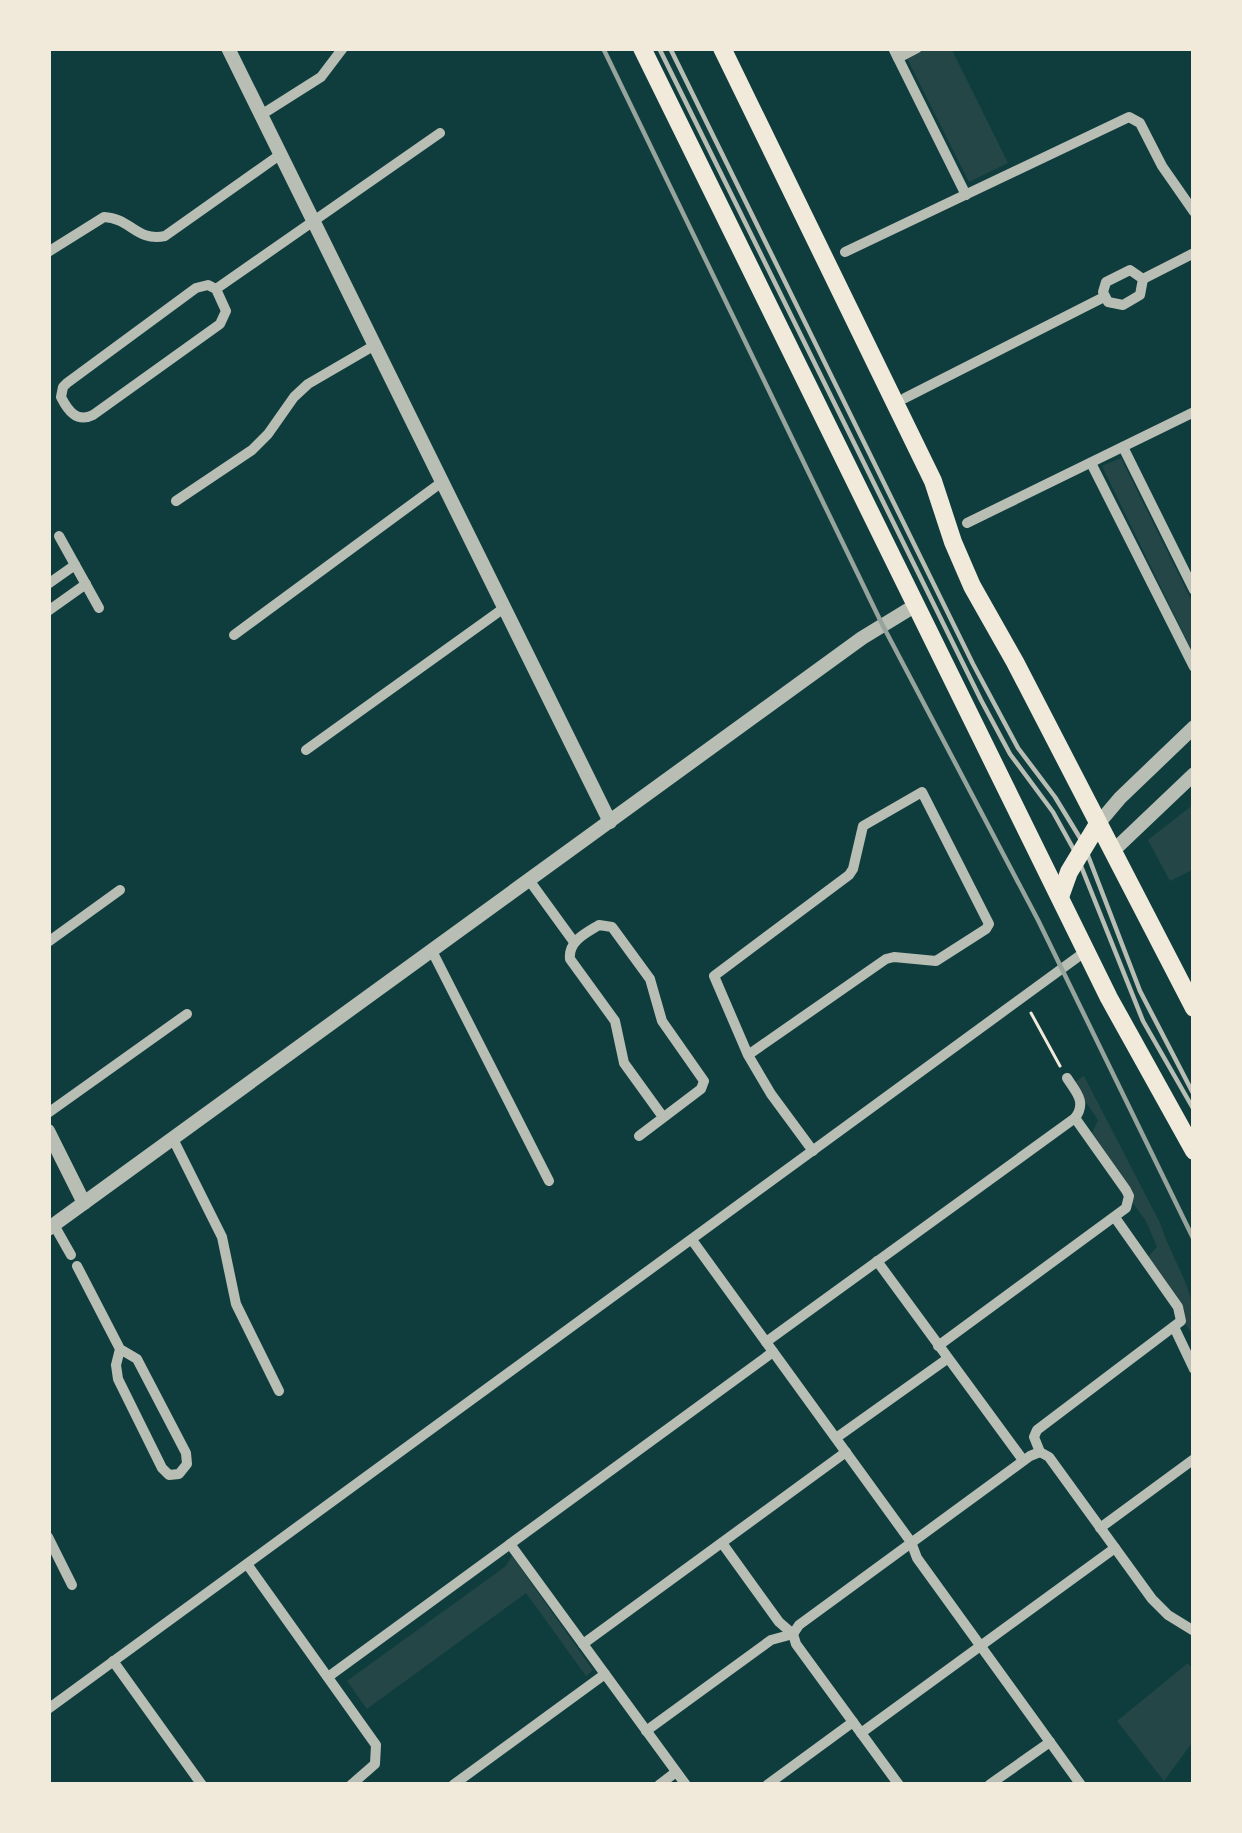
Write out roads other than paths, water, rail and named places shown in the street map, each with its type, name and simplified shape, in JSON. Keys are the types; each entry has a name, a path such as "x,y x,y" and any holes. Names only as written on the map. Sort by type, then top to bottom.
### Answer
{"highway":[{"path":"642,48 1086,951 1194,1151"},
{"path":"722,48 933,481 972,586 1194,1008"},
{"path":"1060,897 1098,824"}],"street":[{"path":"228,48 610,822"},
{"path":"261,115 321,77 344,48"},
{"path":"917,48 896,53 966,195"},
{"path":"845,252 1124,118 1137,120 1162,166 1192,203"},
{"path":"216,289 440,133"},
{"path":"48,252 104,217 120,219 145,237 165,236 280,154"},
{"path":"1143,279 1194,253"},
{"path":"1124,271 1135,271 1143,279 1137,299 1119,306 1104,297 1106,282 1124,271"},
{"path":"200,286 216,289 226,311 220,324 93,415 72,415 61,397 67,383 200,286"},
{"path":"905,398 1104,297"},
{"path":"176,501 261,442 308,384 375,345"},
{"path":"968,523 1194,412"},
{"path":"1123,447 1194,590"},
{"path":"1091,463 1194,667"},
{"path":"234,635 442,482"},
{"path":"59,536 99,608"},
{"path":"48,584 75,565"},
{"path":"48,611 86,584"},
{"path":"120,1349 118,1379 162,1468 169,1475 179,1474 187,1464 186,1453 137,1359 120,1349 51,1227 862,638 916,605"},
{"path":"306,750 504,608"},
{"path":"1098,824 1194,727"},
{"path":"1112,852 1194,774"},
{"path":"748,1055 886,959 936,961 989,925 926,794 917,792 868,821 860,830 849,875 714,976 748,1055 813,1151"},
{"path":"530,880 574,942"},
{"path":"48,942 120,890"},
{"path":"639,1136 663,1118 700,1089 704,1081 662,1022 650,979 612,927 599,925 574,942 569,959 614,1021 624,1063 663,1118"},
{"path":"432,950 549,1181"},
{"path":"48,1708 1086,951"},
{"path":"48,1113 188,1013"},
{"path":"328,1677 770,1347 877,1261 1075,1118 1082,1101 1067,1078"},
{"path":"938,1346 1116,1219 1129,1203 1126,1190 1075,1118"},
{"path":"48,1131 84,1203"},
{"path":"173,1139 222,1238 236,1304 279,1391"},
{"path":"1116,1219 1178,1307 1181,1321 1036,1430 1034,1437 1040,1452 1049,1457 1161,1608 1194,1631"},
{"path":"692,1240 1081,1785"},
{"path":"877,1261 1023,1460"},
{"path":"1174,1327 1194,1369"},
{"path":"836,1438 947,1358"},
{"path":"583,1644 846,1452"},
{"path":"646,1731 771,1640 793,1634 911,1542 1040,1452"},
{"path":"1100,1528 1194,1460"},
{"path":"48,1537 72,1585"},
{"path":"722,1543 899,1785"},
{"path":"510,1544 686,1785"},
{"path":"861,1733 1115,1547"},
{"path":"248,1564 373,1739 377,1758 351,1785"},
{"path":"113,1661 198,1780 180,1785"},
{"path":"453,1785 605,1674"},
{"path":"767,1785 853,1722"},
{"path":"989,1785 1050,1742"},
{"path":"659,1785 676,1772"}],"lane":[{"path":"659,48 981,700 1010,754 1080,851 1137,1007 1194,1110"},
{"path":"670,48 973,664 1012,738 1055,797 1155,1024 1194,1094"}],"railway":[{"path":"603,48 882,624 1038,920 1194,1240"}]}
